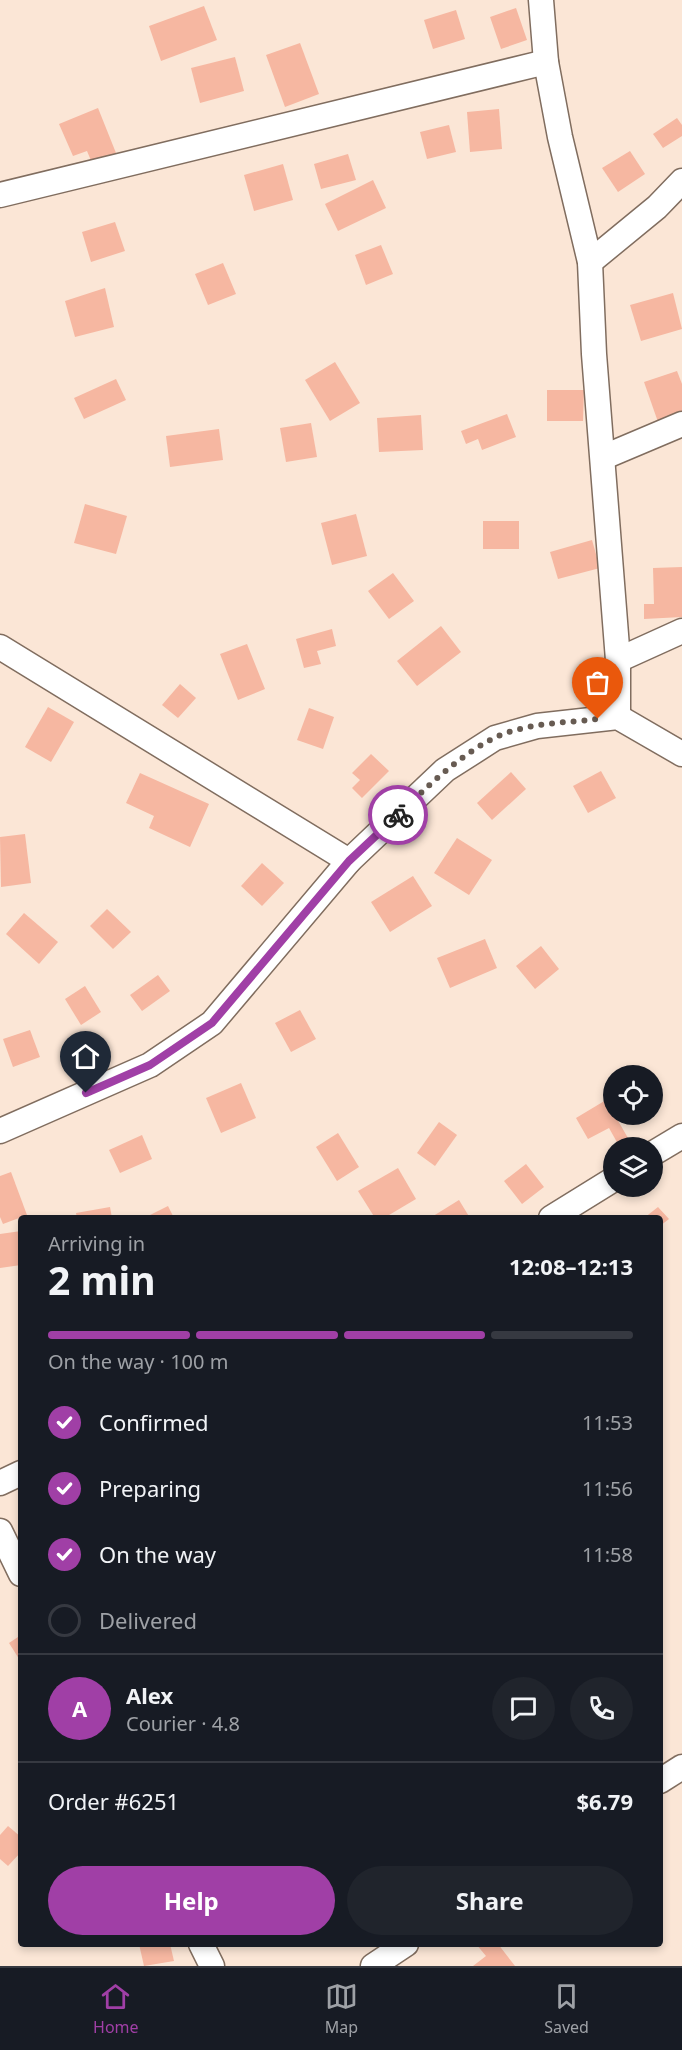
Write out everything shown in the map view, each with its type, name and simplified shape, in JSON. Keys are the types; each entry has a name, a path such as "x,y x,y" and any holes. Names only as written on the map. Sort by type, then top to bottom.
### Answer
{"street":[{"path":"541,0 546,62 590,262 594,354 604,457 618,660 618,717"},
{"path":"0,195 546,62"},
{"path":"590,262 657,207 682,181"},
{"path":"604,457 682,424"},
{"path":"618,660 682,631"},
{"path":"0,647 349,861"},
{"path":"0,1131 150,1065 212,1023 349,861 445,770 495,738 537,726 618,717 682,754"},
{"path":"663,1147 682,1136"},
{"path":"556,1215 603,1186"},
{"path":"0,1483 18,1474"},
{"path":"0,1531 18,1568"},
{"path":"663,1779 682,1767"},
{"path":"202,1947 212,1966"},
{"path":"373,1966 402,1947"}],"building":[{"path":"204,6 217,40 161,61 149,26"},
{"path":"516,8 527,40 501,49 490,17"},
{"path":"456,10 465,39 433,49 424,20"},
{"path":"300,43 319,94 285,107 266,55"},
{"path":"235,57 244,91 200,103 191,68"},
{"path":"98,108 116,153 92,163 87,151 73,156 59,124"},
{"path":"499,109 502,149 470,152 467,112"},
{"path":"677,118 682,125 682,136 663,148 653,134"},
{"path":"449,125 456,152 427,159 420,132"},
{"path":"630,151 645,174 618,192 602,168"},
{"path":"348,154 356,180 321,189 314,164"},
{"path":"283,164 293,200 254,211 244,175"},
{"path":"373,180 386,208 338,231 325,204"},
{"path":"115,222 125,251 91,262 82,232"},
{"path":"381,245 393,274 366,285 355,255"},
{"path":"223,263 236,294 208,305 195,274"},
{"path":"105,288 114,327 75,337 65,301"},
{"path":"673,293 682,329 641,341 630,305"},
{"path":"335,362 360,403 330,421 305,380"},
{"path":"677,371 682,384 682,414 658,422 644,382"},
{"path":"116,379 126,400 84,419 74,398"},
{"path":"547,390 584,390 583,421 547,421"},
{"path":"507,414 516,437 482,450 478,439 466,444 461,431"},
{"path":"421,415 423,450 379,452 377,418"},
{"path":"311,423 317,457 286,462 280,428"},
{"path":"219,429 223,460 170,467 166,436"},
{"path":"85,504 127,516 116,554 74,543"},
{"path":"356,514 367,556 332,565 321,523"},
{"path":"483,521 519,521 519,549 483,549"},
{"path":"592,540 600,568 558,579 550,552"},
{"path":"682,567 682,617 644,619 644,604 654,604 653,568"},
{"path":"393,573 414,601 389,619 368,591"},
{"path":"441,626 461,652 417,686 397,661"},
{"path":"332,629 336,646 317,651 321,664 304,668 296,639"},
{"path":"247,644 265,689 238,700 220,654"},
{"path":"180,684 196,698 178,718 162,705"},
{"path":"48,707 74,722 51,762 25,747"},
{"path":"309,708 334,717 323,749 297,740"},
{"path":"371,754 389,771 362,798 352,788 360,780 352,773"},
{"path":"601,771 616,798 588,813 573,786"},
{"path":"511,772 526,789 492,820 477,803"},
{"path":"140,773 209,804 190,847 149,828 154,816 126,803"},
{"path":"25,834 31,883 1,887 0,837"},
{"path":"457,838 492,860 469,895 434,873"},
{"path":"262,863 284,883 262,906 241,886"},
{"path":"413,876 432,906 390,932 371,902"},
{"path":"107,909 131,932 113,949 90,926"},
{"path":"24,913 58,942 39,964 6,934"},
{"path":"485,939 497,968 450,988 437,958"},
{"path":"541,946 559,969 535,989 516,966"},
{"path":"158,975 170,991 142,1011 130,995"},
{"path":"85,986 101,1012 81,1025 65,999"},
{"path":"300,1010 316,1039 291,1052 275,1023"},
{"path":"30,1030 40,1057 13,1067 3,1039"},
{"path":"241,1083 256,1118 221,1133 206,1098"},
{"path":"603,1102 603,1125 620,1125 627,1137 614,1137 609,1128 588,1139 576,1118"},
{"path":"439,1122 457,1135 435,1166 417,1153"},
{"path":"338,1133 359,1167 337,1181 316,1147"},
{"path":"142,1135 152,1159 120,1173 109,1150"},
{"path":"526,1164 544,1187 522,1204 504,1181"},
{"path":"398,1168 416,1199 389,1215 373,1215 358,1191"},
{"path":"11,1172 27,1215 18,1215 18,1218 3,1224 0,1217 0,1176"},
{"path":"459,1200 468,1215 435,1215"},
{"path":"168,1206 172,1215 150,1215"},
{"path":"110,1207 111,1215 76,1215 76,1213"},
{"path":"658,1207 669,1219 663,1224 663,1215 648,1215"},
{"path":"18,1231 18,1265 0,1268 0,1234"},
{"path":"18,1637 18,1657 9,1643"},
{"path":"8,1826 18,1834 18,1855 8,1866 0,1859 0,1835"},
{"path":"140,1947 171,1947 174,1961 144,1966"},
{"path":"478,1947 500,1947 515,1966 473,1966 486,1956"}],"way so far":[{"path":"398,815 445,770 495,738 537,726 598,719"}],"route":[{"path":"86,1093 150,1065 212,1023 349,861 398,815"}]}
